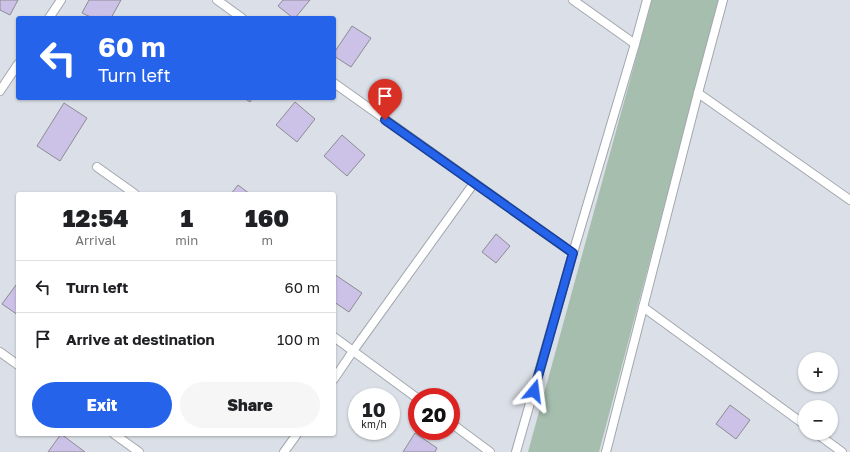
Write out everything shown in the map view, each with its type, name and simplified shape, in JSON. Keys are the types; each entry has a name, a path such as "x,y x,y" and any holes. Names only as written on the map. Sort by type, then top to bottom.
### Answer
{"lane":[{"path":"50,16 61,0"},
{"path":"217,0 239,16"},
{"path":"573,0 635,44"},
{"path":"516,452 647,0"},
{"path":"606,452 723,0"},
{"path":"0,91 16,67"},
{"path":"336,84 573,253"},
{"path":"698,92 850,200"},
{"path":"96,167 132,192"},
{"path":"336,376 474,183"},
{"path":"643,308 798,420"},
{"path":"336,338 408,391"},
{"path":"0,352 16,364"},
{"path":"460,430 490,452"},
{"path":"117,436 139,452"},
{"path":"284,452 296,436"},
{"path":"826,440 842,452"}],"green space":[{"path":"652,0 719,0 599,452 528,452"}],"building":[{"path":"0,0 18,0 10,15 0,10"},
{"path":"89,0 121,0 112,16 89,16 82,13"},
{"path":"283,0 310,0 297,16 290,16 278,6"},
{"path":"352,26 371,38 351,67 336,57 336,50"},
{"path":"295,102 315,119 297,142 276,125"},
{"path":"64,103 87,118 60,161 37,146"},
{"path":"342,135 365,155 347,176 324,156"},
{"path":"238,185 247,192 233,192"},
{"path":"496,234 510,246 496,263 482,252"},
{"path":"336,275 362,293 349,312 336,303"},
{"path":"16,285 16,314 2,304"},
{"path":"730,405 750,420 736,439 716,424"},
{"path":"60,436 64,436 85,452 48,452"},
{"path":"411,440 425,440 437,448 435,452 403,452"}],"route":[{"path":"385,120 573,253 534,391"}]}
